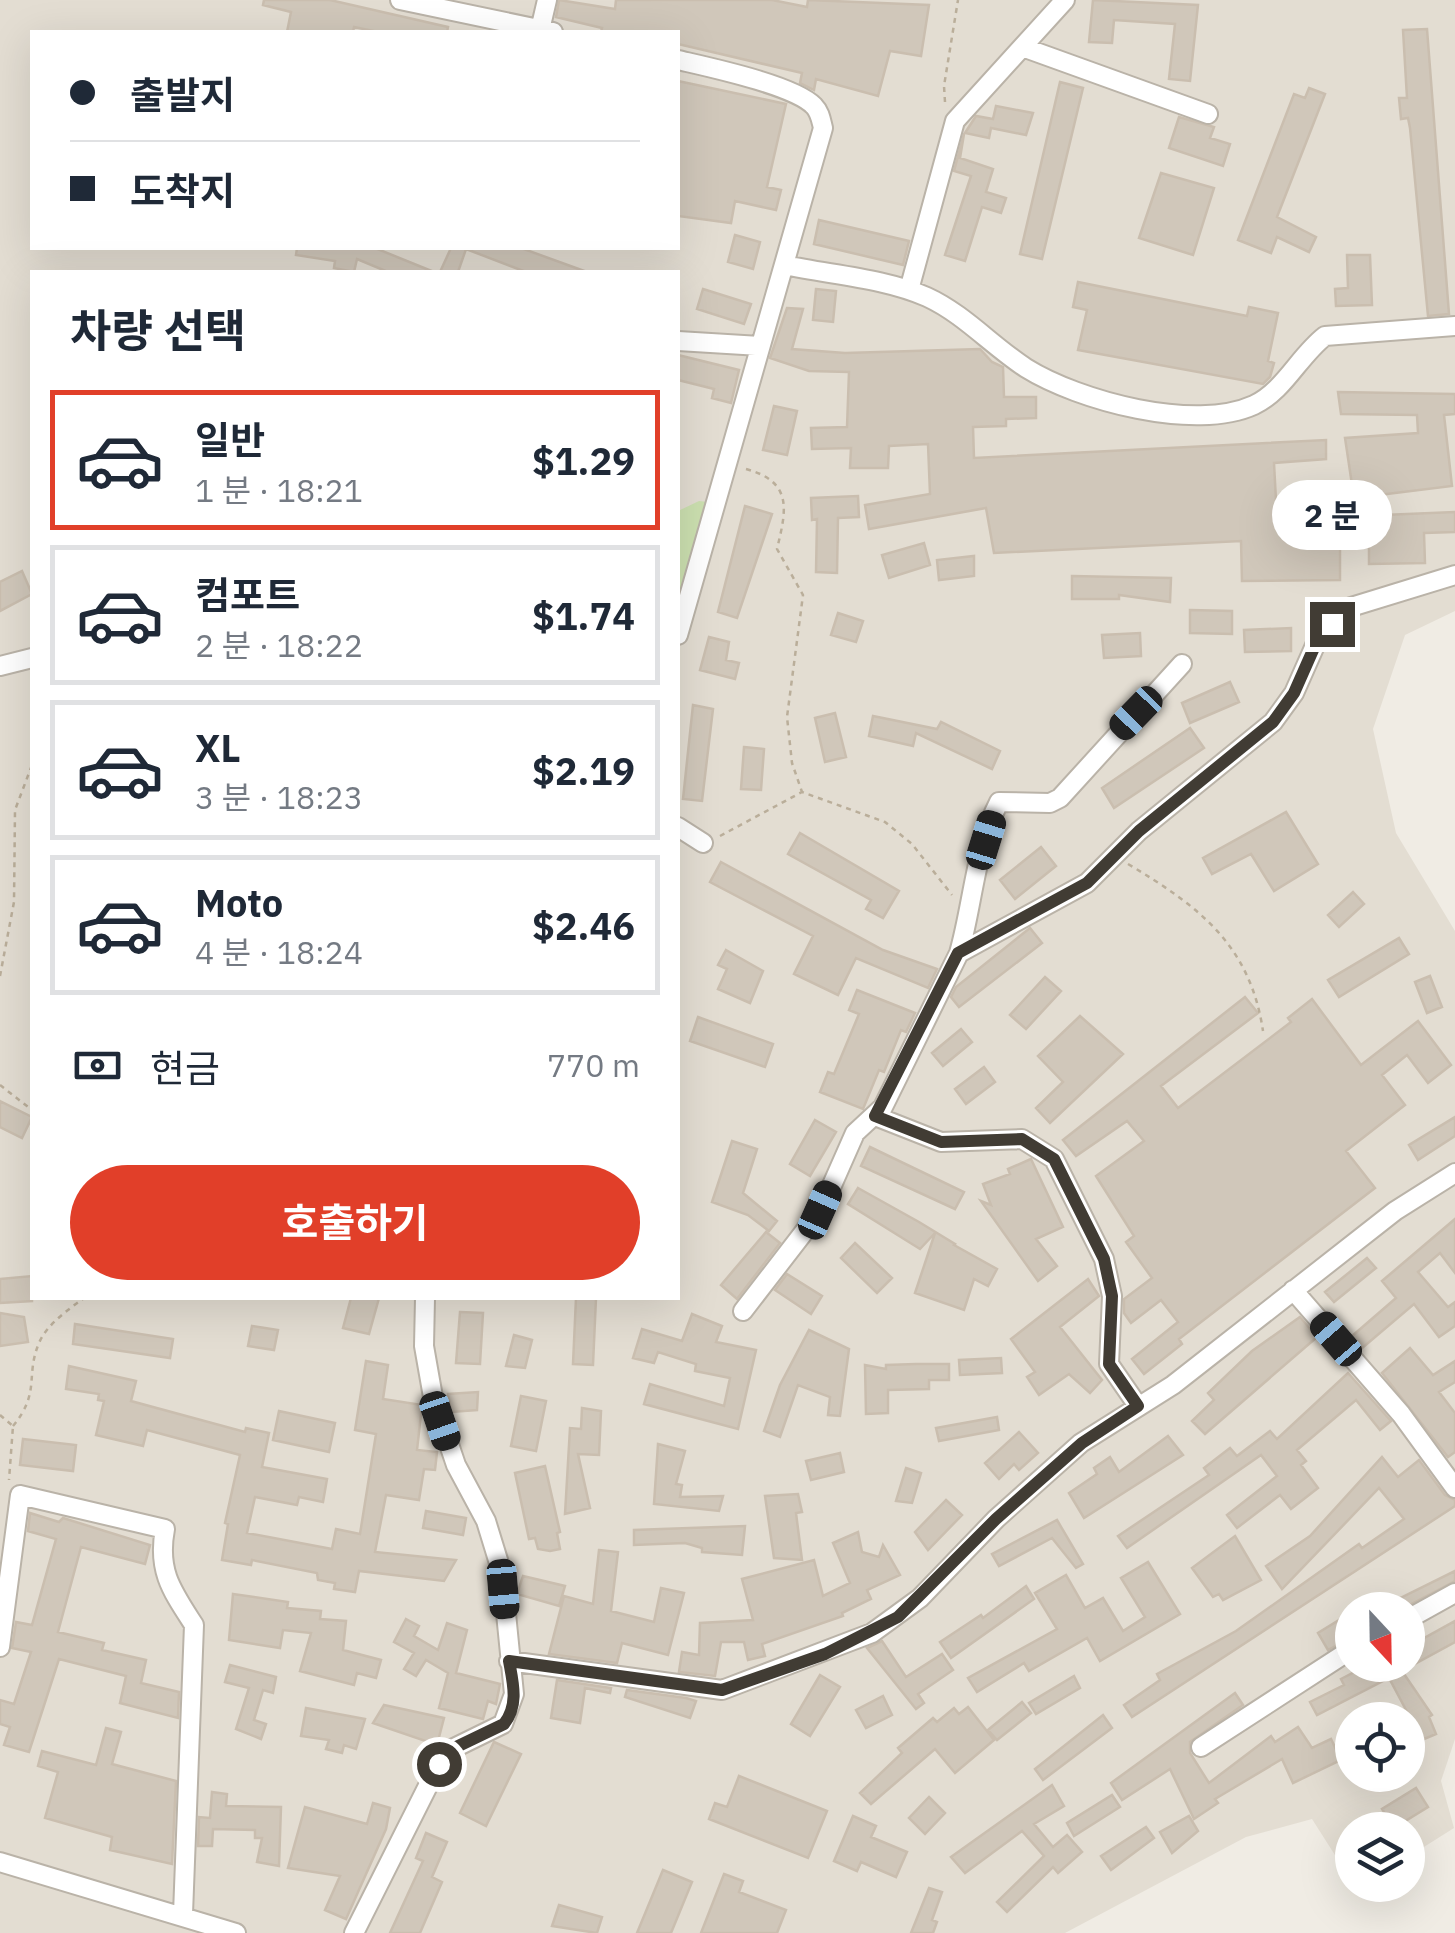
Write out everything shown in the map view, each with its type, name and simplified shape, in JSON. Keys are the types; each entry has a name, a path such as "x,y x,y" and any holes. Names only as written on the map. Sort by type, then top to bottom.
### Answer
{"street":[{"path":"400,0 541,30"},
{"path":"546,30 547,0"},
{"path":"908,290 955,121 1065,0"},
{"path":"1024,48 1208,114"},
{"path":"680,60 746,77 816,107 822,138 680,628"},
{"path":"786,265 908,290 930,299 1028,369 1060,385 1135,410 1164,414 1238,410 1256,404 1325,336 1455,326"},
{"path":"680,340 760,346"},
{"path":"958,953 1074,893 1139,831 1273,722 1294,693 1317,641 1352,607 1455,575"},
{"path":"0,666 30,658"},
{"path":"743,1312 820,1210 854,1133 875,1116 958,953 968,919 968,899 999,802 1050,803 1060,798 1182,664"},
{"path":"680,829 703,844"},
{"path":"875,1116 941,1142 1022,1139 1054,1159 1104,1259 1112,1296 1109,1364 1138,1406"},
{"path":"509,1661 722,1690 825,1654 898,1617 1067,1456 1172,1385 1293,1290 1455,1172"},
{"path":"1293,1290 1401,1414 1455,1488"},
{"path":"354,1933 439,1764 450,1750 504,1724 510,1717 514,1694 497,1554 481,1509 456,1465 433,1397 424,1346 425,1300"},
{"path":"0,1647 20,1495 164,1529 163,1572 169,1590 194,1626 183,1914"},
{"path":"1425,1609 1455,1592"},
{"path":"1200,1747 1335,1660"},
{"path":"0,1862 236,1933"}],"path":[{"path":"955,121 946,104 944,86 958,0"},
{"path":"730,464 768,478 787,509 777,549 803,595 786,717 792,764 802,792"},
{"path":"0,976 14,902 12,852 16,810 30,772"},
{"path":"703,844 802,792 885,822 912,844 950,894 968,899"},
{"path":"1115,856 1172,890 1218,928 1246,976 1263,1030"},
{"path":"0,1085 30,1108"},
{"path":"20,1495 9,1488 13,1426 30,1405 38,1344 82,1300"},
{"path":"0,1416 13,1426"}],"shaded area":[{"path":"0,0 1455,0 1455,611 1405,635 1373,729 1396,833 1455,931 1455,1739 1441,1781 1454,1828 1425,1846 1425,1812 1335,1812 1335,1855 1312,1819 1246,1837 1065,1933 0,1933"}],"green space":[{"path":"699,501 708,502 680,594 680,510"}],"building":[{"path":"264,0 330,0 448,27 287,30 291,12 263,5"},
{"path":"559,0 615,9 616,0 772,0 807,7 808,0 929,5 921,56 890,51 878,96 816,79 814,90 800,83 802,73 680,44 680,30 602,30 556,17"},
{"path":"1093,0 1198,5 1190,81 1169,79 1175,24 1114,20 1112,43 1089,42"},
{"path":"1427,29 1449,314 1428,316 1410,128 1408,118 1401,119 1399,98 1407,98 1403,30"},
{"path":"680,81 786,104 767,187 781,190 776,210 735,201 731,223 680,216"},
{"path":"1060,82 1083,88 1042,259 1020,254"},
{"path":"1309,88 1325,94 1277,217 1316,237 1309,252 1277,237 1271,253 1238,240 1294,94 1305,98"},
{"path":"996,106 1033,113 1026,135 991,128 989,138 965,133 976,116 993,119"},
{"path":"1179,117 1214,127 1210,138 1230,144 1223,166 1169,148"},
{"path":"964,134 960,158 993,169 986,192 1006,198 1001,213 982,207 965,261 945,255 971,176 954,171"},
{"path":"1161,173 1214,188 1193,255 1139,238"},
{"path":"819,220 909,241 903,265 814,244"},
{"path":"735,235 760,242 753,269 728,262"},
{"path":"297,250 380,250 429,270 383,270 357,259 354,270 344,270 334,268 335,261 296,255"},
{"path":"450,250 466,250 459,270 441,270"},
{"path":"469,250 526,250 582,270 521,270"},
{"path":"1347,255 1370,255 1372,305 1336,306 1335,289 1348,288"},
{"path":"1078,282 1247,316 1249,307 1278,313 1268,361 1274,363 1270,377 1263,384 1078,350 1087,310 1073,307"},
{"path":"703,289 751,304 744,324 697,309"},
{"path":"816,289 836,291 833,322 813,320"},
{"path":"787,308 803,309 792,349 845,353 980,349 1003,367 1004,397 1036,397 1036,418 1006,419 1006,426 973,427 974,458 1326,440 1326,459 1274,463 1277,519 1310,519 1310,509 1358,508 1359,516 1455,512 1455,532 1424,533 1425,563 1369,564 1369,543 1340,544 1340,580 1242,581 1241,541 994,553 986,508 869,529 865,505 930,494 928,444 889,446 888,468 850,468 851,448 812,449 811,428 847,427 849,372 809,371 770,358"},
{"path":"680,355 739,370 731,403 712,398 714,389 680,380"},
{"path":"1338,392 1455,394 1455,414 1444,415 1452,486 1354,498 1345,438 1418,433 1417,415 1341,414"},
{"path":"774,406 797,411 787,455 763,450"},
{"path":"858,496 859,517 838,518 837,573 816,572 817,519 812,520 811,498"},
{"path":"745,506 772,514 737,618 718,612"},
{"path":"924,543 930,565 889,578 882,555"},
{"path":"974,556 974,576 939,580 937,560"},
{"path":"22,571 30,595 0,611 0,582"},
{"path":"1072,576 1171,578 1170,602 1119,595 1119,599 1072,599"},
{"path":"1190,610 1232,611 1232,634 1190,633"},
{"path":"838,613 863,621 856,642 831,635"},
{"path":"1291,628 1291,651 1245,652 1244,630"},
{"path":"1140,633 1141,656 1104,658 1102,635"},
{"path":"709,637 729,642 726,660 739,663 735,679 700,670"},
{"path":"1230,682 1239,702 1190,723 1182,703"},
{"path":"693,705 713,709 702,801 683,799"},
{"path":"835,713 846,757 825,762 815,718"},
{"path":"873,716 937,729 941,722 1000,751 992,769 916,733 913,746 869,736"},
{"path":"1190,728 1204,748 1114,808 1102,788"},
{"path":"744,747 764,749 761,790 741,789"},
{"path":"1286,812 1318,864 1274,891 1251,854 1212,874 1203,858"},
{"path":"800,833 899,891 883,918 866,909 871,900 788,854"},
{"path":"1041,847 1056,866 1015,899 1000,880"},
{"path":"721,862 883,950 937,969 928,988 856,958 838,995 794,974 813,936 710,882"},
{"path":"1353,892 1364,904 1339,927 1328,915"},
{"path":"1030,928 1042,943 959,1007 951,997 956,987"},
{"path":"1399,938 1409,954 1339,997 1328,980"},
{"path":"726,950 763,971 750,1003 718,989 727,969 718,965"},
{"path":"1430,976 1442,1007 1427,1013 1415,982"},
{"path":"1045,977 1061,991 1026,1029 1010,1015"},
{"path":"857,990 915,1013 906,1032 901,1030 884,1072 879,1070 863,1109 820,1092 828,1072 834,1074 859,1014 849,1010"},
{"path":"1245,997 1258,1013 1161,1086 1178,1108 1291,1022 1288,1018 1312,999 1361,1065 1418,1021 1451,1065 1428,1083 1407,1055 1382,1075 1405,1105 1346,1151 1375,1188 1179,1339 1182,1344 1144,1374 1132,1359 1178,1322 1161,1300 1131,1323 1124,1313 1124,1299 1152,1278 1126,1242 1134,1236 1096,1176 1144,1141 1127,1121 1076,1156 1063,1140"},
{"path":"1080,1016 1123,1054 1050,1123 1036,1108 1063,1082 1038,1056"},
{"path":"698,1017 773,1044 765,1067 690,1041"},
{"path":"961,1029 972,1042 943,1066 932,1053"},
{"path":"984,1067 995,1082 966,1104 955,1089"},
{"path":"0,1101 30,1116 22,1138 0,1127"},
{"path":"1455,1117 1455,1136 1418,1160 1409,1145"},
{"path":"815,1120 836,1132 810,1176 790,1164"},
{"path":"732,1141 757,1149 743,1193 777,1221 769,1231 748,1215 712,1202"},
{"path":"870,1147 964,1192 955,1209 861,1166"},
{"path":"1031,1159 1063,1227 1036,1239 1057,1266 1038,1281 981,1201 991,1205 983,1184 1010,1174 1008,1169"},
{"path":"858,1188 997,1269 988,1286 974,1279 964,1310 915,1293 935,1233 920,1249 848,1204"},
{"path":"1455,1219 1455,1273 1440,1253 1418,1272 1448,1307 1455,1302 1455,1326 1439,1337 1414,1304 1361,1349 1351,1337 1396,1298 1382,1281"},
{"path":"766,1232 780,1243 737,1299 721,1285"},
{"path":"855,1243 892,1278 877,1293 841,1258"},
{"path":"1367,1258 1376,1268 1334,1302 1325,1292"},
{"path":"787,1274 822,1296 811,1314 775,1290"},
{"path":"30,1276 32,1301 0,1303 0,1279"},
{"path":"1088,1279 1099,1296 1060,1327 1102,1380 1090,1393 1069,1374 1039,1395 1027,1377 1035,1372 1011,1339"},
{"path":"350,1300 378,1300 369,1334 343,1328"},
{"path":"576,1300 596,1300 593,1365 573,1364"},
{"path":"460,1312 483,1313 480,1364 456,1363"},
{"path":"0,1313 24,1317 28,1342 0,1346"},
{"path":"692,1314 722,1326 716,1342 756,1350 738,1429 644,1404 650,1384 724,1406 730,1378 695,1371 696,1364 658,1352 654,1363 633,1358 642,1329 682,1341"},
{"path":"1300,1317 1317,1337 1205,1434 1192,1421 1214,1400 1208,1393 1252,1351"},
{"path":"75,1324 173,1339 170,1358 73,1344"},
{"path":"252,1326 278,1330 274,1350 248,1346"},
{"path":"809,1330 849,1349 840,1416 828,1415 830,1397 798,1385 780,1437 764,1431 780,1385"},
{"path":"514,1335 532,1340 525,1368 506,1366"},
{"path":"1410,1348 1433,1375 1455,1361 1455,1382 1439,1392 1455,1413 1455,1452 1448,1457 1382,1373"},
{"path":"1001,1358 1002,1373 960,1375 959,1360"},
{"path":"366,1361 388,1365 383,1399 422,1405 417,1450 437,1452 435,1470 424,1469 419,1500 386,1495 375,1552 456,1560 444,1581 359,1571 355,1592 334,1589 335,1583 318,1580 317,1573 252,1560 251,1565 222,1560 228,1524 225,1523 240,1455 147,1430 143,1446 96,1435 104,1401 98,1400 99,1394 66,1389 69,1366 136,1381 131,1401 245,1432 246,1428 269,1433 262,1467 327,1479 323,1502 299,1497 297,1505 255,1497 247,1533 332,1549 336,1529 360,1534 376,1434 355,1430"},
{"path":"949,1364 949,1380 929,1380 929,1389 888,1390 888,1413 866,1414 865,1365 886,1369 886,1365"},
{"path":"1348,1373 1391,1421 1380,1430 1356,1400 1297,1450 1306,1461 1301,1465 1318,1488 1291,1509 1280,1495 1237,1528 1227,1515 1277,1476 1261,1455 1127,1548 1118,1536 1209,1475 1204,1468 1230,1448 1237,1456 1270,1431 1277,1439"},
{"path":"478,1392 477,1410 451,1412 448,1394"},
{"path":"521,1396 546,1401 536,1451 511,1446"},
{"path":"582,1408 601,1411 599,1455 578,1454 590,1508 565,1514 570,1428 581,1429"},
{"path":"279,1411 335,1423 329,1452 273,1440"},
{"path":"997,1417 999,1430 939,1441 936,1428"},
{"path":"1019,1432 1038,1453 1019,1470 1014,1464 999,1479 985,1463"},
{"path":"1168,1436 1183,1455 1084,1518 1069,1493 1097,1474 1094,1468 1110,1457 1119,1472"},
{"path":"23,1439 76,1445 73,1471 20,1465"},
{"path":"658,1444 685,1451 676,1484 682,1485 680,1497 723,1496 719,1511 654,1504"},
{"path":"840,1453 844,1472 811,1480 806,1461"},
{"path":"1382,1457 1398,1477 1419,1460 1445,1495 1455,1500 1455,1506 1132,1717 1124,1705 1160,1680 1157,1674 1236,1631 1359,1544 1362,1548 1404,1519 1379,1488 1282,1589 1266,1566 1310,1536"},
{"path":"545,1466 560,1532 560,1549 550,1551 538,1549 535,1538 529,1539 515,1473"},
{"path":"906,1468 921,1473 912,1503 896,1501"},
{"path":"798,1494 802,1512 796,1513 802,1560 774,1558 765,1496"},
{"path":"946,1500 962,1515 928,1550 915,1532"},
{"path":"426,1511 466,1518 463,1535 423,1528"},
{"path":"30,1513 59,1522 63,1518 150,1545 145,1564 81,1547 58,1632 104,1643 102,1650 146,1660 141,1683 179,1692 178,1718 120,1703 126,1676 59,1659 29,1752 4,1745 10,1727 0,1724 0,1700 14,1704 31,1652 12,1648 16,1622 32,1625 56,1539 28,1531"},
{"path":"1057,1520 1083,1564 1076,1568 1052,1538 999,1566 992,1554"},
{"path":"745,1526 742,1555 702,1552 702,1548 685,1543 634,1545 634,1530"},
{"path":"858,1532 862,1552 879,1557 883,1545 900,1575 867,1590 871,1599 842,1613 843,1616 762,1644 765,1656 748,1660 744,1642 721,1642 715,1676 679,1672 682,1652 699,1655 700,1623 753,1620 742,1579 814,1560 823,1596 850,1583 833,1543"},
{"path":"1235,1536 1261,1580 1223,1600 1219,1594 1213,1597 1192,1568"},
{"path":"599,1550 618,1552 611,1611 654,1622 661,1588 684,1593 668,1655 622,1643 617,1663 549,1654 564,1596 593,1604"},
{"path":"1148,1562 1180,1614 1100,1661 1087,1638 1029,1671 1024,1663 977,1692 968,1678 1057,1629 1035,1593 1066,1575 1085,1608 1103,1598 1123,1631 1145,1617 1121,1578"},
{"path":"1455,1571 1455,1581 1425,1597 1425,1592 1412,1592"},
{"path":"523,1576 565,1586 559,1606 517,1594"},
{"path":"1026,1586 1034,1599 951,1658 940,1642 981,1615 983,1618"},
{"path":"233,1594 288,1602 287,1608 321,1611 320,1619 346,1621 343,1650 381,1660 376,1678 357,1673 354,1685 300,1671 311,1633 283,1630 280,1648 229,1640"},
{"path":"406,1619 419,1626 414,1636 438,1650 447,1623 467,1630 456,1673 500,1684 496,1704 488,1701 483,1719 439,1708 448,1673 426,1660 416,1676 404,1669 414,1653 394,1642"},
{"path":"1455,1621 1455,1642 1425,1658 1425,1638"},
{"path":"1335,1622 1335,1646 1328,1650 1318,1633"},
{"path":"882,1641 906,1677 942,1654 953,1670 918,1694 924,1703 916,1709 867,1648"},
{"path":"230,1665 276,1677 273,1693 263,1690 254,1720 266,1724 261,1739 236,1729 249,1688 225,1682"},
{"path":"820,1675 840,1687 810,1736 791,1724"},
{"path":"1074,1676 1080,1688 1036,1714 1029,1703"},
{"path":"557,1680 611,1688 610,1693 585,1688 580,1723 551,1718"},
{"path":"1342,1682 1381,1682 1335,1702 1335,1706 1317,1715 1310,1702 1344,1685"},
{"path":"1391,1682 1410,1682 1423,1702 1402,1702"},
{"path":"627,1690 696,1701 690,1718 625,1697"},
{"path":"1235,1693 1243,1705 1190,1742 1190,1753 1209,1783 1271,1736 1275,1742 1298,1727 1312,1748 1331,1739 1335,1747 1335,1763 1293,1783 1282,1759 1215,1799 1218,1803 1194,1819 1170,1769 1122,1800 1111,1783"},
{"path":"883,1696 892,1715 866,1728 856,1710"},
{"path":"1022,1702 1031,1713 997,1740 988,1730"},
{"path":"384,1705 444,1718 437,1745 373,1723"},
{"path":"1425,1705 1432,1715 1429,1717 1436,1734 1425,1739"},
{"path":"968,1707 994,1740 955,1773 935,1749 871,1804 860,1793 902,1753 898,1748 933,1718 937,1722 954,1708 959,1714"},
{"path":"306,1708 365,1719 356,1749 344,1745 342,1753 326,1749 329,1740 301,1736"},
{"path":"1103,1715 1112,1728 1043,1780 1035,1769"},
{"path":"106,1728 121,1732 112,1764 176,1781 172,1864 110,1850 112,1837 45,1818 58,1772 38,1766 42,1751 96,1765"},
{"path":"494,1742 521,1754 486,1826 460,1813"},
{"path":"739,1776 827,1811 808,1858 709,1819 715,1803 727,1807"},
{"path":"1052,1785 1064,1806 1034,1824 1053,1847 1067,1835 1082,1852 1058,1873 1053,1867 1007,1912 997,1902 1044,1856 1022,1831 965,1873 951,1857"},
{"path":"212,1792 227,1794 226,1806 281,1807 279,1866 257,1862 262,1838 255,1838 255,1830 213,1829 212,1846 198,1846 199,1817 210,1818"},
{"path":"1410,1792 1419,1792 1428,1807 1420,1812 1382,1809"},
{"path":"1112,1795 1120,1807 1074,1836 1067,1823"},
{"path":"929,1797 945,1813 925,1834 909,1818"},
{"path":"373,1803 390,1808 386,1829 346,1919 325,1910 340,1876 288,1868 305,1807 367,1824"},
{"path":"853,1816 876,1826 871,1837 907,1852 896,1877 861,1862 857,1871 834,1861"},
{"path":"1189,1816 1198,1831 1172,1853 1160,1832"},
{"path":"1146,1827 1154,1838 1111,1870 1101,1856"},
{"path":"426,1833 447,1842 432,1877 442,1882 420,1933 390,1933 423,1861 416,1858"},
{"path":"663,1870 692,1882 671,1933 637,1933"},
{"path":"724,1874 743,1881 739,1892 786,1910 777,1933 701,1933"},
{"path":"929,1888 942,1892 932,1920 937,1922 933,1933 911,1933"},
{"path":"559,1905 602,1917 597,1933 552,1926"}],"route":[{"path":"439,1764 450,1750 504,1724 510,1717 514,1694 509,1661 722,1690 872,1633 920,1598 996,1519 1082,1443 1138,1406 1109,1364 1112,1296 1104,1259 1088,1220 1054,1159 1022,1139 941,1142 875,1116 937,1002 958,953 982,937 1074,893 1139,831 1273,722 1294,693 1317,641 1332,624"}]}
